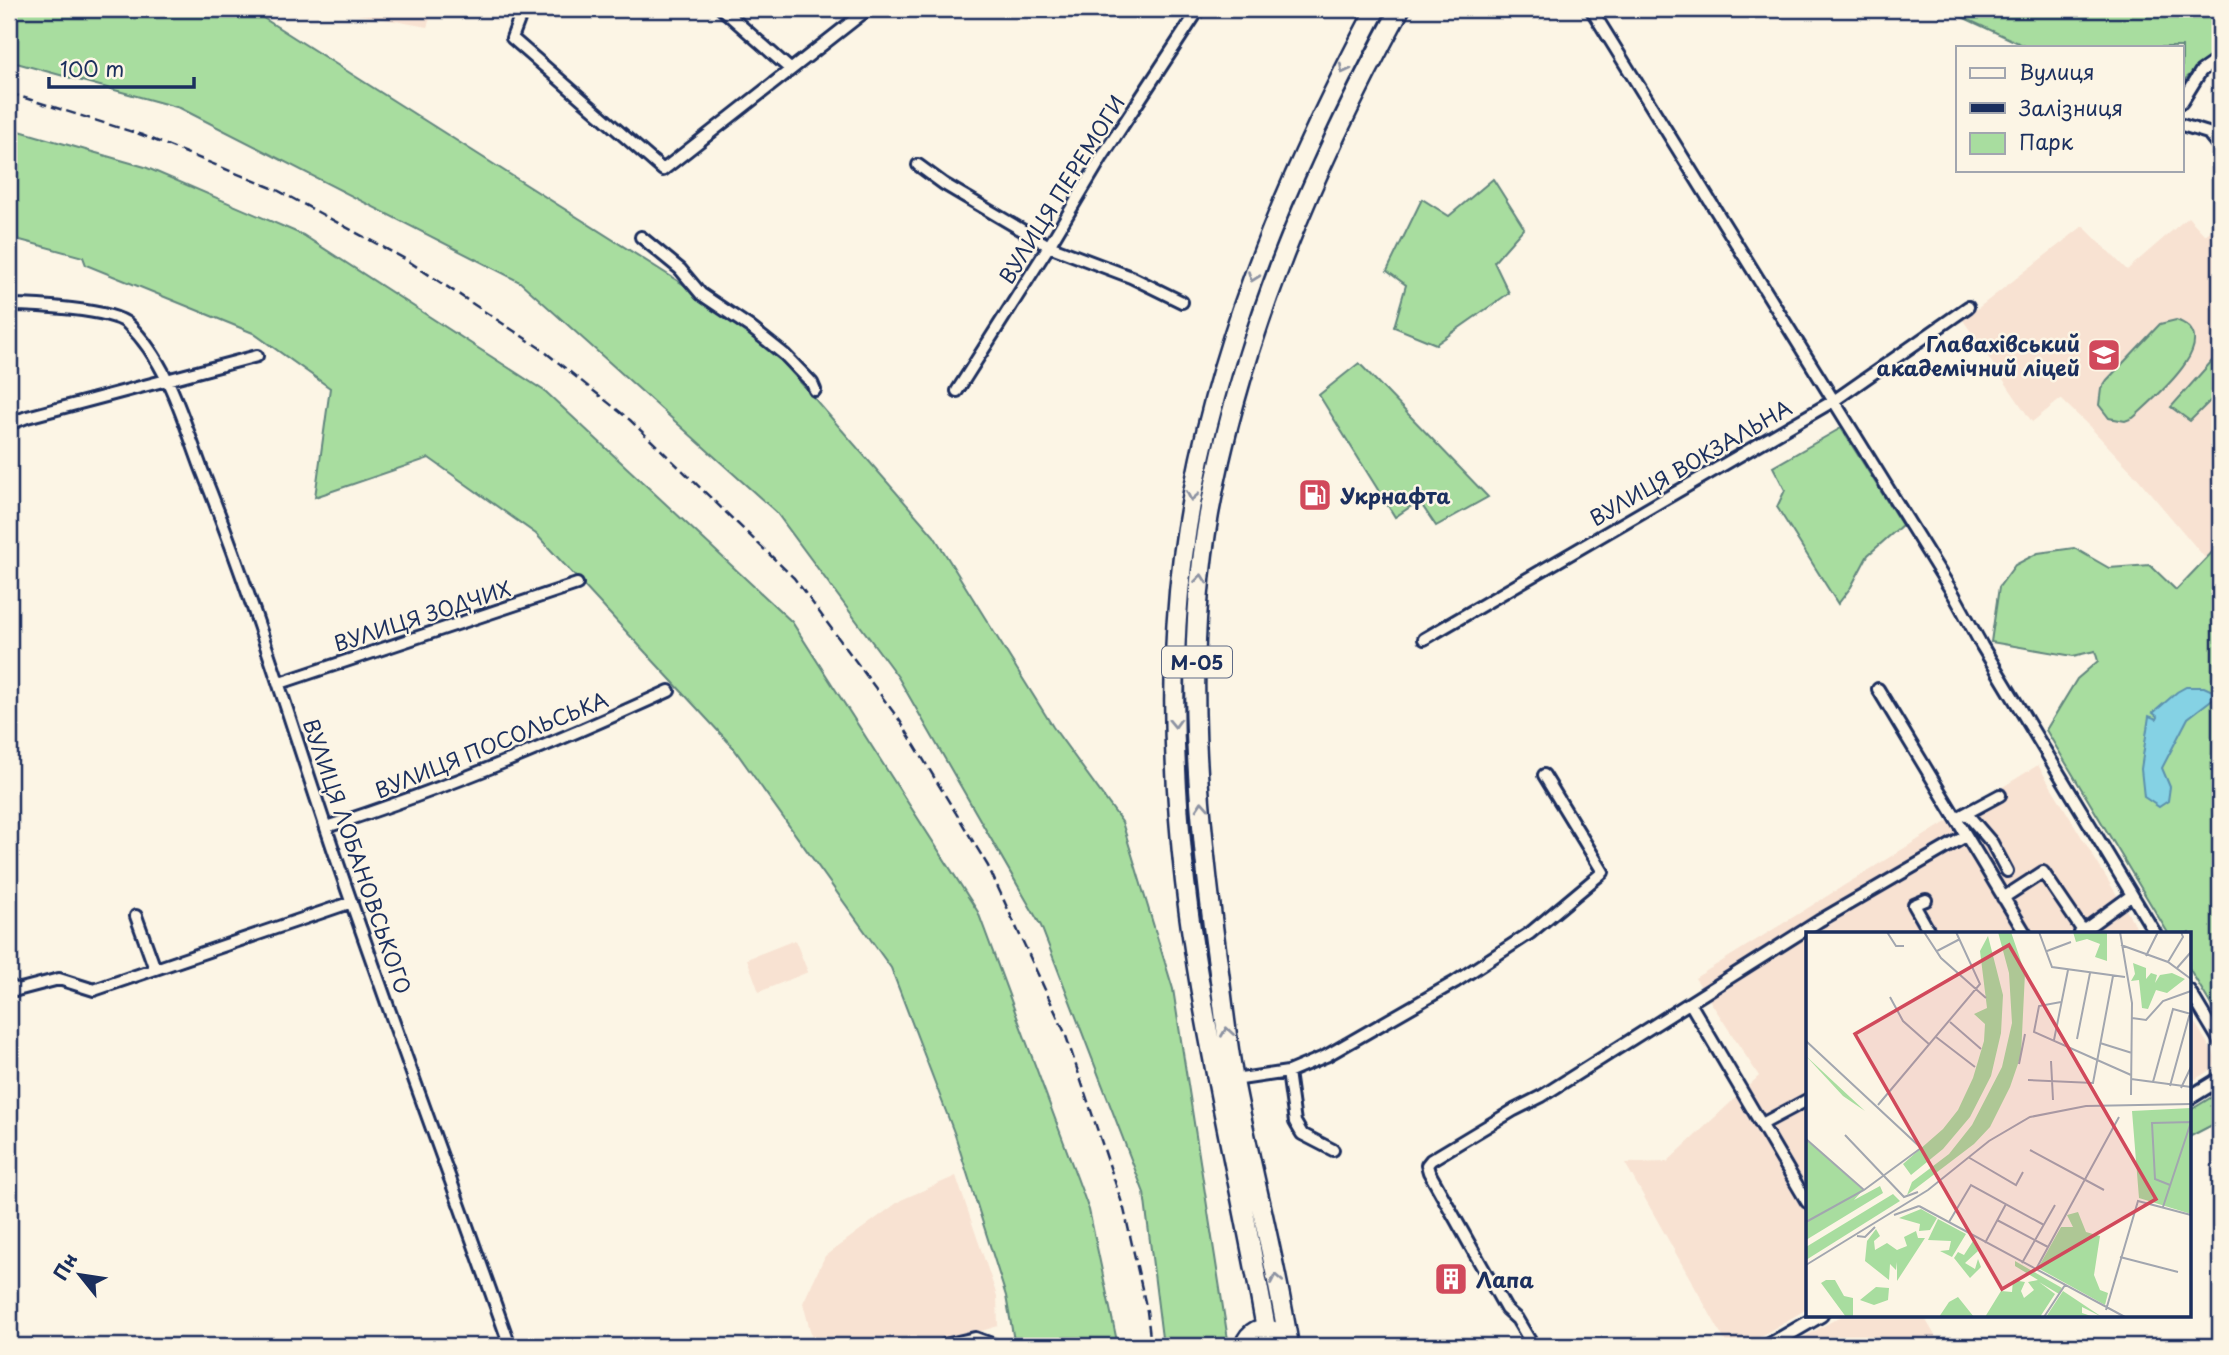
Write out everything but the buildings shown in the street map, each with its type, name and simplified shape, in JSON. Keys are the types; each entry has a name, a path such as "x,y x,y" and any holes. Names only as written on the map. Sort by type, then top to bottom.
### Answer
{"highway":[{"name":"М-05","path":"1267,1337 1207,1032 1185,882 1175,722 1177,623 1182,558 1206,430 1227,354 1252,280 1290,184 1336,84 1376,9"},
{"name":"М-05","path":"1289,1345 1234,1080 1206,878 1196,722 1197,625 1209,515 1240,385 1274,282 1322,163 1400,9"},
{"path":"1244,1346 1250,1335 1258,1329 1267,1337 1272,1330 1289,1345"}],"street":[{"path":"523,9 512,38 663,170 868,9"},
{"path":"722,9 790,69"},
{"name":"ВУЛИЦЯ ПЕРЕМОГИ","path":"957,391 1102,157 1199,9"},
{"path":"1591,9 1835,400 2154,932"},
{"path":"2184,99 2201,71 2220,58"},
{"path":"2184,126 2208,133 2220,148"},
{"path":"918,165 944,184 1049,246 1131,277 1182,302"},
{"path":"641,237 680,269 701,294 713,300 785,355 812,383 815,390"},
{"name":"ВУЛИЦЯ ЛОБАНОВСЬКОГО","path":"9,305 97,312 124,320 145,342 167,379 226,531 280,683 352,902 510,1346"},
{"name":"ВУЛИЦЯ ВОКЗАЛЬНА","path":"1424,639 1835,400 1968,307"},
{"path":"9,424 257,356"},
{"name":"ВУЛИЦЯ ЗОДЧИХ","path":"280,683 577,584"},
{"path":"1878,689 2024,932"},
{"name":"ВУЛИЦЯ ПОСОЛЬСЬКА","path":"326,827 382,810 560,741 669,691"},
{"path":"1234,1080 1287,1072 1326,1056 1455,982 1530,933 1603,872 1544,775"},
{"path":"1956,819 2000,795"},
{"path":"1966,814 1992,843 2007,872"},
{"path":"1533,1346 1517,1319 1506,1310 1427,1165 1431,1160 1542,1096 1819,921 1966,836"},
{"path":"2003,898 2043,872 2087,931 2132,895"},
{"path":"1926,900 1914,905 1929,932"},
{"path":"9,985 17,990 59,979 94,990 352,902"},
{"path":"136,916 155,970"},
{"path":"1819,921 1823,932"},
{"path":"2190,992 2220,1042"},
{"path":"1690,1003 1806,1200"},
{"path":"1287,1072 1295,1122 1302,1134 1333,1150"},
{"path":"2190,1097 2220,1079"},
{"path":"1762,1124 1806,1101"},
{"path":"1768,1346 1819,1316"},
{"path":"945,1346 963,1340 989,1344"}],"shaded area":[{"path":"331,9 433,9 427,27"},
{"name":"Главахівський академічний ліцей","path":"2188,217 2205,235 2220,224 2220,544 2206,559 2135,475 2061,399 2032,422 1963,320 2083,226 2127,270"},
{"path":"2038,765 2139,932 1806,932 1806,1310 1744,1346 1728,1346 1625,1163 1667,1162 1759,1076 1695,978"},
{"path":"795,940 808,972 759,992 747,959"},
{"path":"2190,1015 2220,1064 2190,1082"},
{"path":"956,1176 997,1296 998,1326 932,1346 814,1346 803,1303 825,1256 901,1200"},
{"path":"1841,1316 1924,1316 1941,1346 1788,1346"}],"green space":[{"path":"9,9 249,9 689,288 768,345 934,536 1053,727 1122,822 1173,989 1229,1346 1163,1346 1144,1193 1041,926 898,677 776,512 520,282 180,108 9,61"},
{"path":"1945,9 2220,9 2220,48 2184,80 2184,46 2025,46"},
{"path":"9,128 145,167 303,235 546,392 792,622 978,912 1089,1210 1118,1346 1015,1346 1006,1296 955,1135 891,968 732,746 536,534 429,458 315,497 330,388 253,333 86,265 83,257 9,237"},
{"path":"1493,179 1524,228 1494,262 1509,293 1436,344 1394,327 1406,285 1387,271 1422,199 1449,216"},
{"path":"2176,320 2190,329 2194,341 2181,369 2133,418 2125,421 2109,418 2099,405 2101,389 2107,380 2160,324"},
{"path":"2220,352 2220,391 2190,421 2171,407"},
{"path":"1359,363 1488,497 1436,526 1419,501 1395,517 1319,395"},
{"path":"1841,428 1902,525 1868,555 1851,587 1838,604 1777,507 1785,490 1773,467"},
{"path":"2220,544 2220,1020 2190,970 2190,932 2167,932 2046,730 2077,679 2098,661 2095,651 2073,656 1991,642 1999,587 2015,565 2038,553 2074,548 2109,568 2150,565 2176,590"},
{"path":"2220,1092 2220,1126 2216,1123 2190,1136 2190,1110"}],"water":[{"path":"2186,687 2204,687 2219,694 2188,718 2162,768 2170,787 2168,801 2159,807 2144,797 2141,769 2149,716 2157,719 2153,713"}],"railway":[{"path":"9,93 142,135 277,190 405,259 540,348 630,420 794,578 900,721 988,866 1065,1033 1124,1209 1147,1311 1151,1346"}],"place":[{"name":"Главахівський академічний ліцей","path":"2104,355"},
{"name":"Укрнафта","path":"1315,495"},
{"name":"Лапа","path":"1451,1279"}]}
